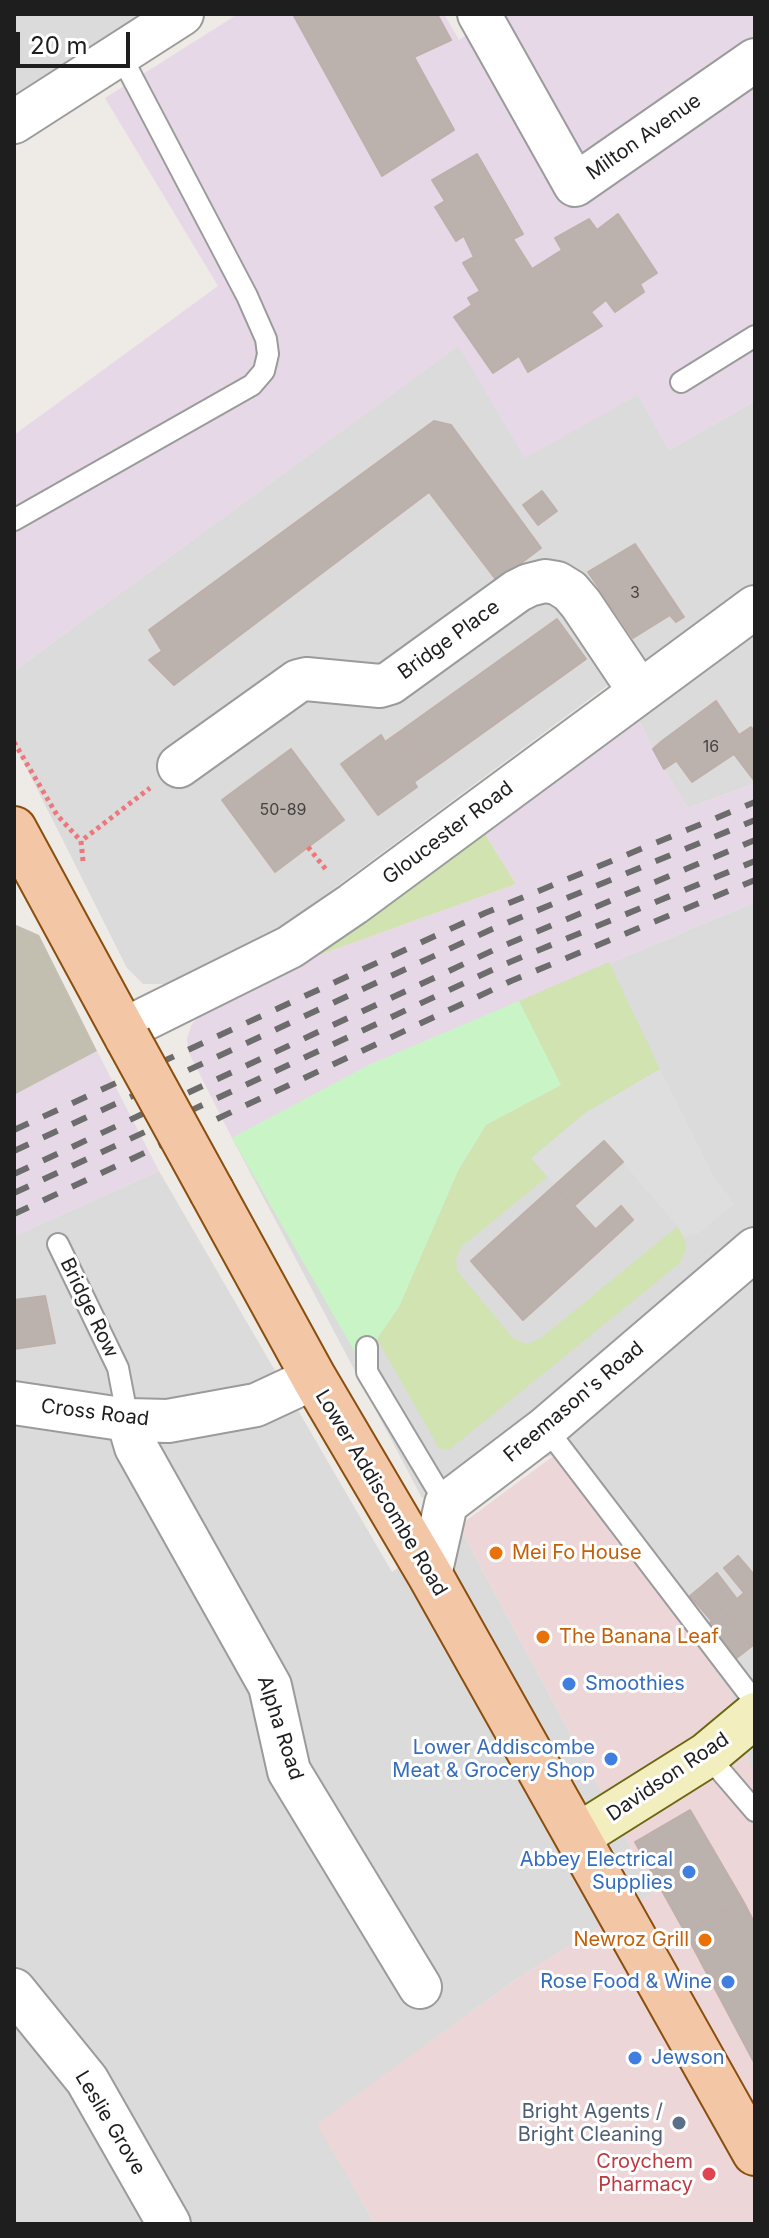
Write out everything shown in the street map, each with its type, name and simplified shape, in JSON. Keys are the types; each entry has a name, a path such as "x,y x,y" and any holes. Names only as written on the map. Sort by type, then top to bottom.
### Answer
{"main road":[{"name":"Lower Addiscombe Road","path":"14,829 314,1378 430,1575 755,2153"}],"street":[{"path":"14,122 182,14"},
{"name":"Milton Avenue","path":"479,14 575,185 755,60"},
{"name":"Bridge Place","path":"179,766 298,681 306,679 380,686 390,683 517,591 545,581 557,583 576,598 640,692"},
{"name":"Gloucester Road","path":"125,1034 290,947 353,904 755,607"},
{"name":"Freemason's Road","path":"446,1504 546,1428 755,1249"},
{"name":"Cross Road","path":"14,1403 128,1420 168,1421 256,1405 314,1378"},
{"name":"Alpha Road","path":"128,1420 136,1447 270,1686 289,1771 420,1987"},
{"path":"430,1575 446,1504"},
{"name":"Davidson Road","path":"578,1836 707,1755 755,1715"},
{"name":"Leslie Grove","path":"14,1990 87,2080 169,2224"}],"lane":[{"path":"14,520 252,385 264,371 268,354 266,339 247,296 120,54"},
{"path":"681,382 755,336"},
{"name":"Bridge Row","path":"58,1244 118,1368 128,1420"},
{"path":"367,1347 367,1372 446,1504"},
{"path":"546,1428 755,1702"},
{"path":"707,1755 755,1811"}],"path":[{"path":"14,742 57,815 81,841 83,861"},
{"path":"81,841 179,766"}],"shaded area":[{"path":"14,14 140,14 14,95"},
{"path":"238,14 444,14 459,40 499,14 755,14 755,401 669,450 638,395 525,458 458,346 14,671 14,435 218,286 105,98"},
{"path":"459,345 525,457 638,394 669,450 755,401 755,783 688,808 638,719 607,686 290,921 167,984 143,984 127,968 14,743 14,671"},
{"path":"638,719 688,808 755,783 755,902 371,1064 232,1138 188,1051 187,1038 192,1024 203,1011 308,959 516,884 483,831"},
{"path":"755,902 755,1779 556,1454 422,1498 232,1138 371,1064"},
{"path":"14,924 39,935 97,1051 14,1095"},
{"path":"97,1051 159,1171 14,1236 14,1095"},
{"path":"660,1069 714,1177 735,1204 699,1233 684,1237 604,1141 555,1185 531,1158 585,1113"},
{"path":"159,1171 392,1572 459,1526 655,1892 515,1980 318,2124 375,2224 14,2224 14,1236"},
{"path":"556,1454 731,1692 755,1779 755,2224 375,2224 317,2124 515,1980 655,1892 459,1526"}],"green space":[{"path":"483,831 516,884 308,959"},
{"path":"609,962 660,1069 585,1113 531,1158 547,1177 461,1247 456,1259 457,1271 514,1339 527,1344 541,1338 678,1226 686,1249 680,1263 449,1450 439,1448 377,1339 399,1307 458,1171 486,1125 561,1085 519,1001"},
{"path":"519,1001 561,1085 486,1125 458,1171 399,1307 377,1339 356,1354 232,1138 371,1064"}],"building":[{"path":"293,14 437,14 451,40 414,57 454,130 382,176"},
{"path":"477,154 523,234 513,239 532,269 562,250 555,238 589,219 597,230 618,214 657,273 640,284 644,292 615,312 606,300 591,312 602,326 528,372 519,356 493,373 454,317 472,305 468,298 480,291 463,263 474,257 464,236 456,241 435,207 445,201 432,180"},
{"path":"434,421 451,425 541,548 497,581 429,492 174,685 149,660 162,651 149,630"},
{"path":"542,491 557,511 538,525 523,505"},
{"path":"635,544 684,617 676,622 670,615 633,638 588,572"},
{"path":"557,619 586,659 431,770 402,730"},
{"path":"716,701 739,735 751,727 755,733 753,779 734,754 692,782 662,741"},
{"path":"402,730 431,770 414,782 417,787 378,815 341,764 381,735 385,742"},
{"path":"662,741 676,761 664,769 653,749"},
{"path":"291,749 344,820 275,872 222,800"},
{"path":"604,1141 623,1162 574,1206 555,1185"},
{"path":"555,1185 608,1243 523,1320 471,1261"},
{"path":"621,1206 633,1220 608,1243 595,1230"},
{"path":"45,1296 55,1343 14,1349 14,1300"},
{"path":"738,1556 755,1576 755,1606 724,1568"},
{"path":"717,1573 737,1599 744,1593 755,1606 755,1644 752,1646 702,1586"},
{"path":"702,1586 752,1646 730,1663 702,1630 712,1621 690,1596"},
{"name":"Abbey Electrical Supplies","path":"690,1810 743,1901 685,1932 635,1842"},
{"path":"743,1901 755,1924 755,2064 685,1932"}],"railway":[{"path":"14,1130 485,913 755,802"},
{"path":"14,1151 490,930 755,820"},
{"path":"14,1174 498,948 755,840"},
{"path":"14,1193 505,964 755,861"},
{"path":"14,1214 511,981 755,880"}],"place":[{"name":"Mei Fo House","path":"496,1553"},
{"name":"The Banana Leaf","path":"543,1637"},
{"name":"Smoothies","path":"569,1684"},
{"name":"Lower Addiscombe Meat & Grocery Shop","path":"611,1759"},
{"name":"Abbey Electrical Supplies","path":"689,1872"},
{"name":"Newroz Grill","path":"705,1940"},
{"name":"Rose Food & Wine","path":"728,1982"},
{"name":"Jewson","path":"635,2058"},
{"name":"Bright Agents / Bright Cleaning","path":"679,2123"},
{"name":"Croychem Pharmacy","path":"709,2174"}]}
